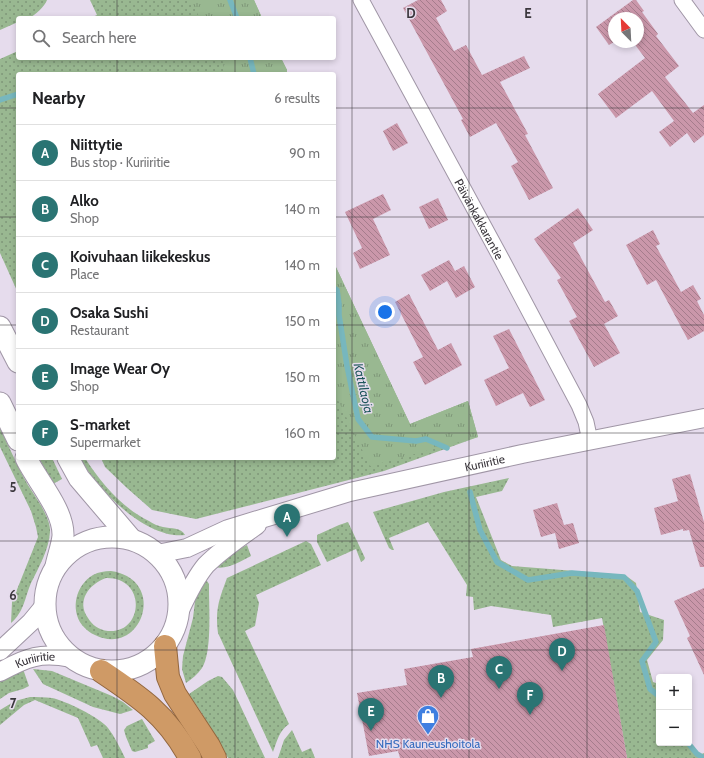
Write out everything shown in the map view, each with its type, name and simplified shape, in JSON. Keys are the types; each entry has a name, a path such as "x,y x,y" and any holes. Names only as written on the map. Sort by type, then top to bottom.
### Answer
{"highway":[{"path":"165,646 168,677 175,694 209,746 214,758"},
{"path":"100,671 131,691 167,723 190,758"}],"main road":[{"path":"0,327 16,358"},
{"path":"0,403 16,436"},
{"path":"27,460 54,506 60,521 63,535 56,566 47,586 45,605 49,627 58,644 72,658 84,666 100,671 121,671 136,668 149,661 165,646 175,628 180,610 178,589 168,566 148,547 131,539 107,537 83,543 73,549 56,566"},
{"path":"69,460 79,478 131,539"}],"street":[{"name":"Päivänkakkarantie","path":"361,0 579,405 586,422 590,441"},
{"path":"682,0 704,30"},
{"name":"Kuriiritie","path":"157,554 186,548 228,529 350,492 457,468 704,418"},
{"name":"Kuriiritie","path":"180,610 191,588 206,566 223,550 267,517"},
{"name":"Kuriiritie","path":"0,652 31,622 45,605"},
{"name":"Kuriiritie","path":"0,672 17,662 33,657 55,655 72,658"}],"green space":[{"path":"0,0 47,0 42,8 32,16 16,16 16,23 0,30"},
{"path":"90,0 254,0 261,16 95,16 97,15"},
{"path":"190,0 254,0 261,16 199,16"},
{"path":"16,52 16,60 282,60 287,72 16,72 16,289 0,253 0,59"},
{"path":"222,60 282,60 287,70 287,72 225,72"},
{"path":"336,267 410,424 468,401 478,437 384,471 196,519 152,510 105,467 102,460 336,460"},
{"path":"336,267 410,424 468,401 478,437 370,466 336,396"},
{"path":"0,428 24,478 44,511 50,532 46,551 19,614 11,623 12,602 38,537 31,511 0,447"},
{"path":"40,460 53,460 62,479 53,484"},
{"path":"81,460 86,460 98,477 113,494 139,516 161,527 178,529 185,535 170,534 139,521 110,497"},
{"path":"509,478 502,491 476,497 501,560 512,566 625,575 636,583 640,612 664,620 663,640 647,660 653,682 656,683 656,746 690,746 697,756 704,753 704,758 627,758 602,618 553,627 551,615 491,606 474,610 473,597 466,596 467,585 428,522 389,538 394,550 389,548 373,512 444,492"},
{"path":"348,522 365,558 364,560 361,562 356,549 327,562 317,542 317,535"},
{"path":"306,541 311,544 321,565 256,595 259,603 255,626 245,631 289,724 277,740 273,752 218,633 217,611 227,578"},
{"path":"247,545 251,556 238,563 220,568 215,567 233,552"},
{"path":"111,571 128,577 138,586 143,599 143,612 138,624 130,633 118,639 103,638 87,630 78,619 76,612 79,591 87,579 99,572","holes":["106,578 119,580 129,586 134,595 136,605 134,615 129,624 120,630 102,630 94,625 88,618 83,605 84,599 94,584"]},
{"path":"207,581 209,584 209,642 207,652 202,668 186,683 182,669 183,656 193,618 196,593 204,582"},
{"path":"23,669 29,686 9,693 0,699 0,681"},
{"path":"33,669 52,671 112,696 133,710 120,714 93,707 43,684"},
{"path":"218,676 222,677 233,690 265,758 228,758 189,694"},
{"path":"30,697 47,697 58,699 98,719 111,731 125,758 103,758 97,745 91,747 78,718 35,700 24,705 0,725 0,710 15,701"},
{"path":"142,719 155,741 148,745 148,748 135,752 132,751 124,730 127,726"},
{"path":"292,730 302,752 311,748 315,758 278,758 284,740"}],"building":[{"path":"418,0 441,0 447,11 436,18 454,51 466,45 482,75 524,56 530,68 500,82 528,134 525,135 553,188 529,200 511,166 518,162 496,123 470,137 461,120 463,119 403,8"},
{"path":"633,0 636,0 644,11 642,12 617,12"},
{"path":"644,15 658,34 656,36 679,66 665,77 693,113 704,105 704,135 694,143 687,133 670,147 659,132 674,121 652,91 616,118 598,94 645,58 638,48 644,48"},
{"path":"608,18 608,44 596,27"},
{"path":"397,123 408,143 393,151 383,131"},
{"path":"383,194 391,210 373,219 390,255 360,269 353,253 362,248 345,212"},
{"path":"438,198 448,220 429,229 419,207"},
{"path":"578,208 593,230 573,243 605,302 609,300 618,316 604,324 620,353 594,367 569,321 577,317 557,280 561,278 534,239"},
{"path":"653,230 660,244 656,246 681,292 693,285 701,299 697,301 704,315 704,331 688,340 656,280 647,285 626,245"},
{"path":"449,260 455,271 464,266 475,287 456,298 447,281 430,291 421,275"},
{"path":"409,294 438,350 451,343 462,365 425,385 413,362 423,357 395,302"},
{"path":"509,329 545,400 530,407 523,393 496,406 484,380 509,368 493,336"},
{"path":"690,474 704,522 704,567 700,567 689,530 683,531 683,529 661,535 654,508 678,501 672,479"},
{"path":"557,503 564,525 573,523 579,543 559,549 555,533 541,537 533,510"},
{"path":"704,588 704,675 687,638 690,636 674,601"},
{"path":"604,625 627,758 400,758 398,751 369,756 357,693 407,685 404,669 473,657 471,649"}],"waterway":[{"name":"Kattilaoja","path":"230,0 236,16"},
{"name":"Kattilaoja","path":"250,60 254,72"},
{"path":"0,100 16,95"},
{"name":"Kattilaoja","path":"336,289 347,366 358,419 372,437 416,441 426,439 447,448"},
{"name":"Kattilaoja","path":"470,492 480,530 497,562 528,580 572,573 624,577 637,591 656,642 642,661 650,689 656,694"},
{"name":"Kattilaoja","path":"690,746 697,754 704,758"}],"place":[{"name":"Niittytie","path":"287,537"},
{"name":"Osaka Sushi","path":"562,671"},
{"name":"Koivuhaan liikekeskus","path":"499,689"},
{"name":"Alko","path":"441,698"},
{"name":"S-market","path":"530,715"},
{"name":"Image Wear Oy","path":"371,731"},
{"name":"NHS Kauneushoitola","path":"428,736"}]}
